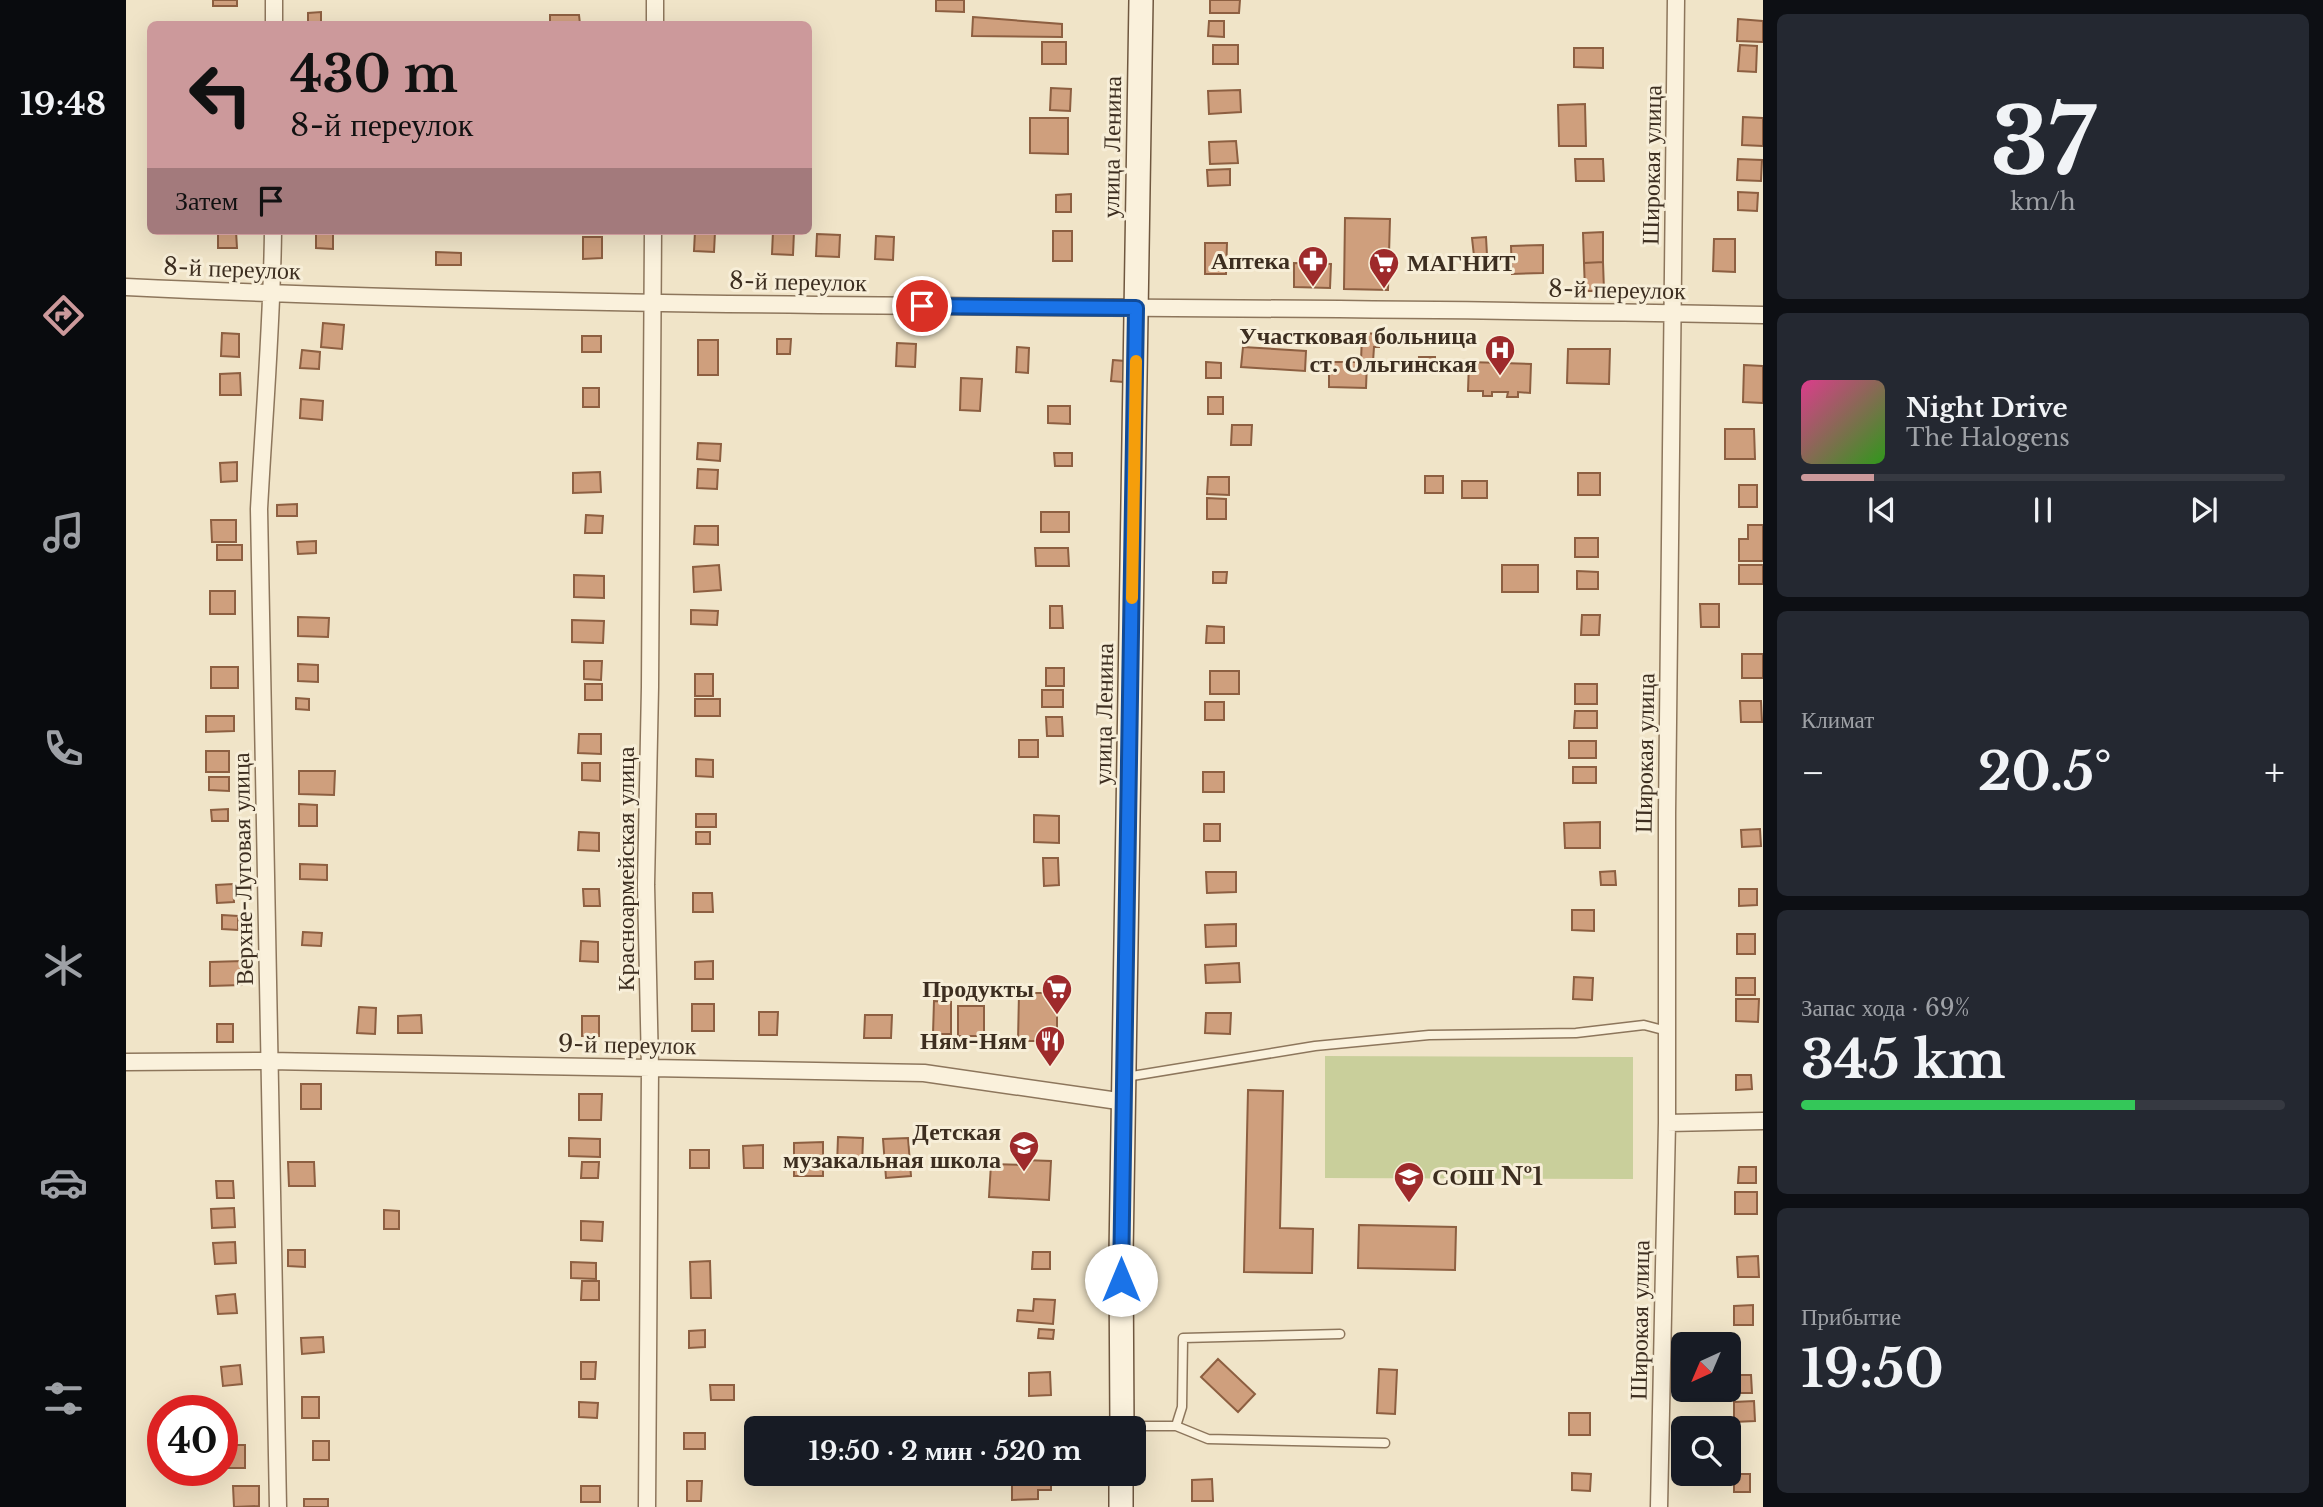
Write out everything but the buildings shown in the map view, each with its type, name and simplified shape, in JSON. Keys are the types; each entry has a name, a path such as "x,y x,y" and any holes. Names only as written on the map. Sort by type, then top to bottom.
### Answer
{"street":[{"path":"274,0 274,21"},
{"path":"655,0 655,21"},
{"name":"улица Ленина","path":"1122,1416 1121,1255 1126,1077 1141,0"},
{"name":"Широкая улица","path":"1659,1507 1667,1123 1676,0"},
{"name":"Верхне-Луговая улица","path":"273,235 260,509 278,1507"},
{"name":"Красноармейская улица","path":"647,1507 650,1068 646,885 653,235"},
{"name":"8-й переулок","path":"126,287 272,294 653,303 1763,315"},
{"name":"9-й переулок","path":"126,1062 269,1061 925,1073 1125,1102"},
{"path":"1667,1123 1763,1121"},
{"path":"1121,1486 1121,1507"}],"lane":[{"path":"1126,1077 1315,1046 1417,1036 1576,1034 1644,1025 1667,1031"},
{"path":"1176,1426 1182,1408 1183,1338 1340,1334"},
{"path":"1146,1427 1176,1426 1208,1439 1385,1443"}],"green space":[{"path":"1325,1056 1633,1057 1633,1179 1325,1178"}],"slow traffic":[{"path":"1132,598 1136,361"}],"place":[{"name":"Аптека","path":"1313,288"},
{"name":"МАГНИТ","path":"1384,290"},
{"name":"Участковая больница ст. Ольгинская","path":"1500,377"},
{"name":"Продукты","path":"1057,1016"},
{"name":"Ням-Ням","path":"1050,1068"},
{"name":"Детская музакальная школа","path":"1024,1173"},
{"name":"СОШ №1","path":"1409,1204"}],"route":[{"path":"922,306 1136,308 1121,1280"}]}
